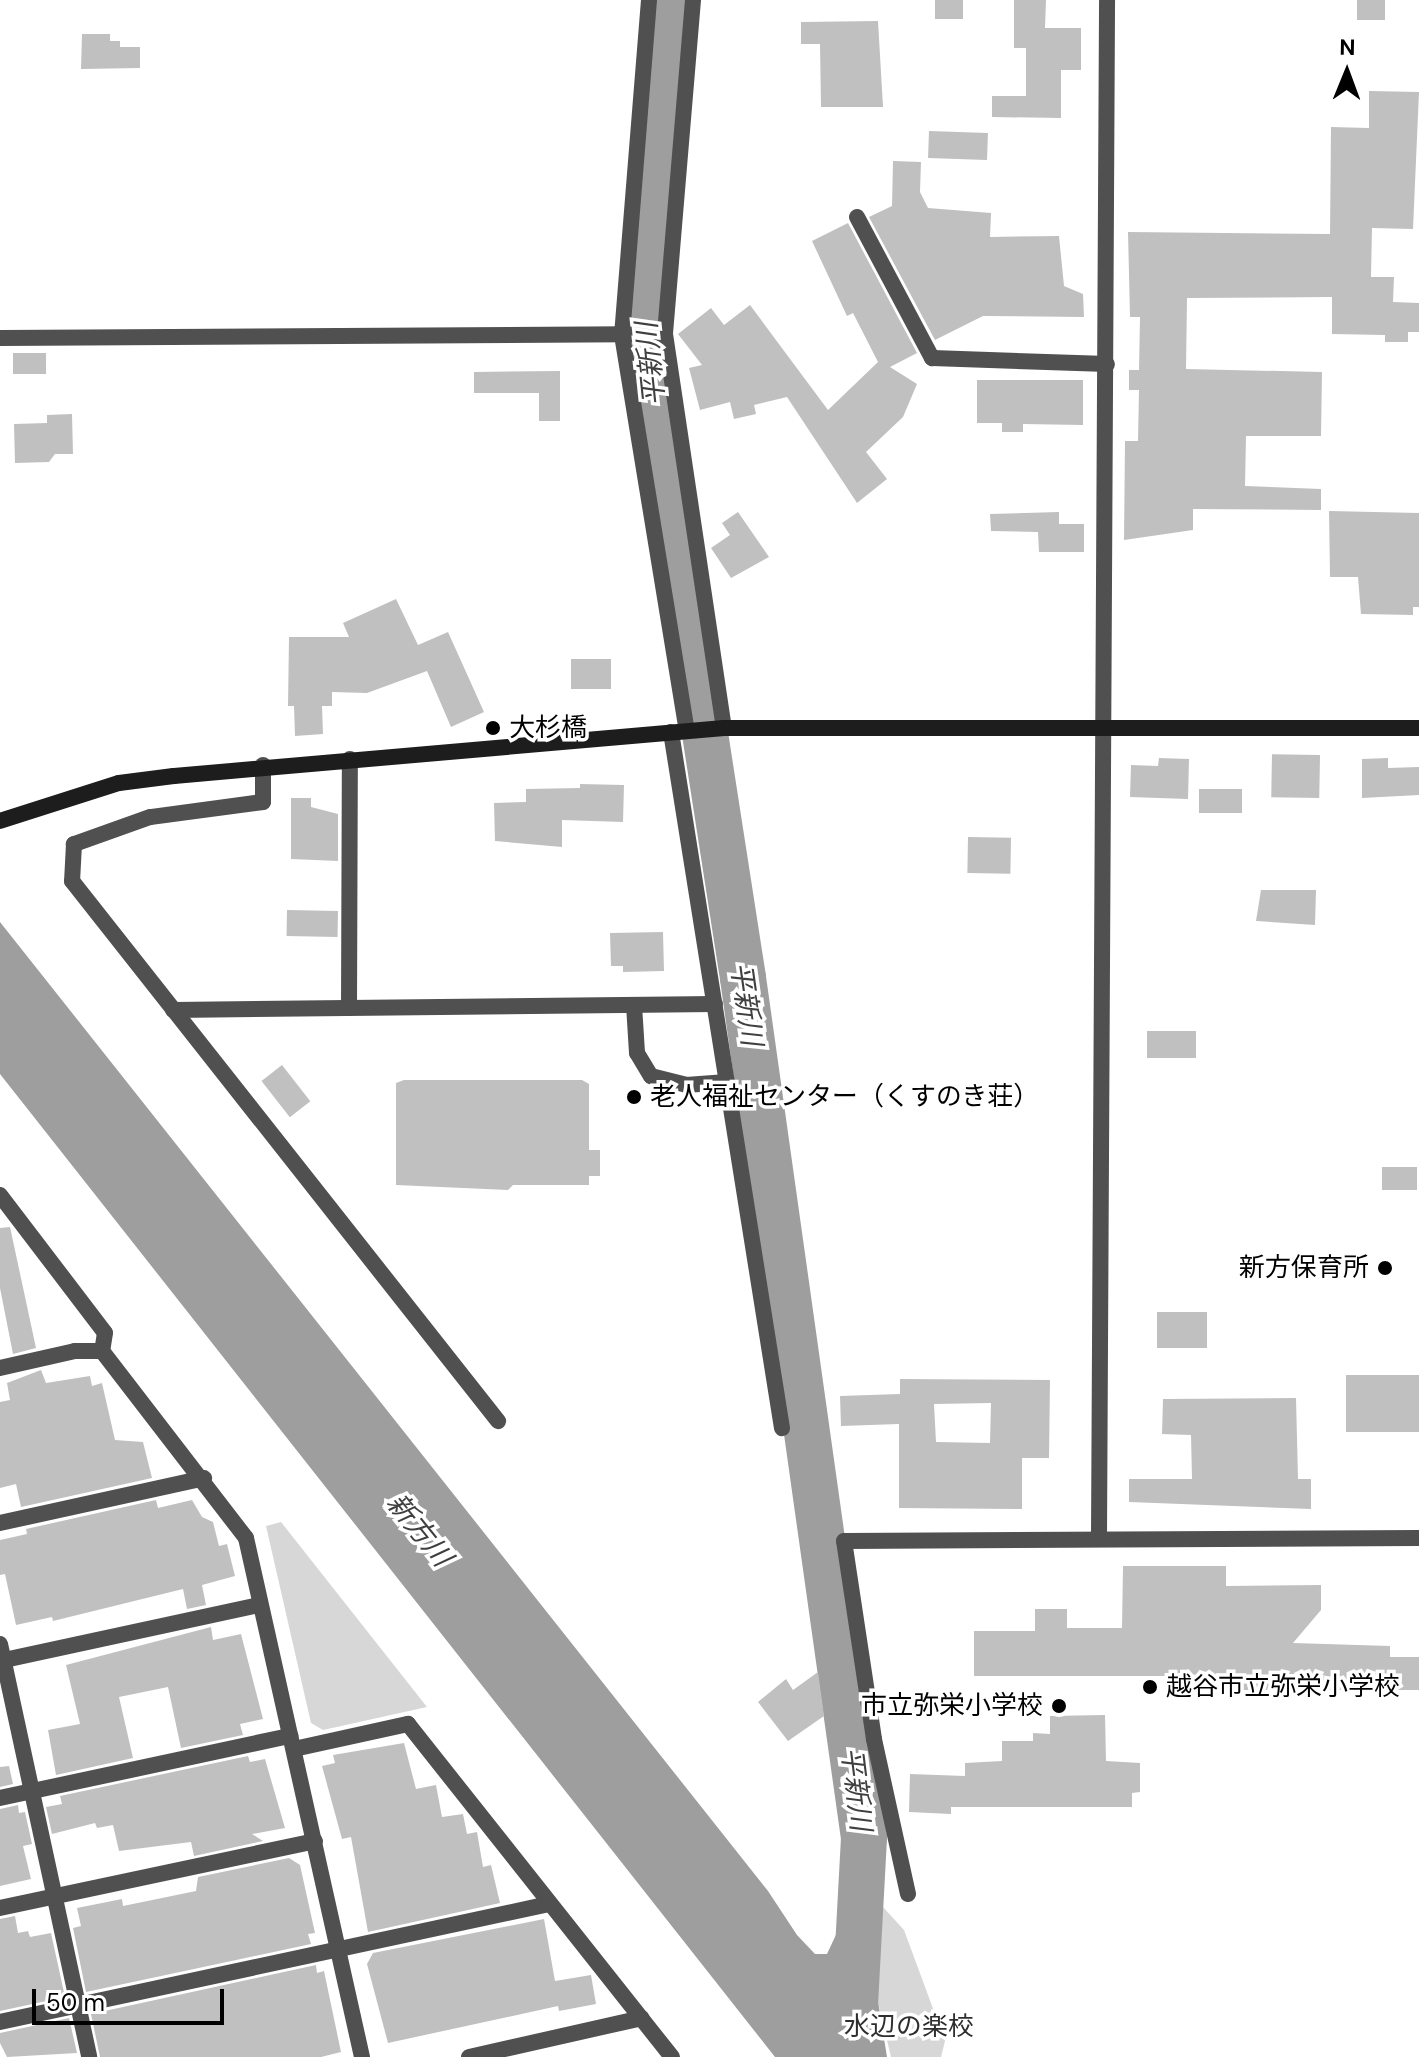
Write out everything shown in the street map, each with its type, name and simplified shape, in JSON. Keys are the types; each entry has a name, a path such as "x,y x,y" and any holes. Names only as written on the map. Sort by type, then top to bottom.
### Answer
{"street":[{"path":"649,0 622,335 715,1004 782,1428"},
{"path":"693,0 665,334 724,728"},
{"path":"1099,1537 1107,726 1107,0"},
{"path":"857,217 932,358 1107,364"},
{"path":"0,338 665,334"},
{"path":"0,821 119,783 263,765 724,728 1419,728"},
{"path":"349,1008 350,759"},
{"path":"263,765 263,802 150,817 74,844 72,881 498,1421"},
{"path":"173,1010 715,1004"},
{"path":"634,1005 637,1053 651,1076 686,1085 727,1082"},
{"path":"0,1195 105,1333 102,1351 204,1478 246,1538 362,2057"},
{"path":"0,1368 75,1351 102,1351"},
{"path":"0,1523 204,1478"},
{"path":"908,1894 874,1739 844,1541 1099,1537 1419,1538"},
{"path":"89,2057 1,1655 260,1605"},
{"path":"0,1798 408,1724 672,2057"},
{"path":"0,1908 315,1841"},
{"path":"0,2022 549,1904"},
{"path":"469,2057 642,2018"}],"green space":[{"path":"281,1522 427,1707 323,1730 311,1723 266,1526"},
{"name":"水辺の楽校","path":"871,1905 883,1907 904,1930 945,2041 941,2057 891,2057 878,2002"}],"water":[{"name":"新方川","path":"0,922 768,1891 797,1935 815,1954 827,1954 841,1924 866,1927 887,2057 775,2057 0,1074"}],"building":[{"path":"935,0 963,0 963,19 935,19"},
{"path":"1014,0 1046,0 1045,28 1081,28 1081,70 1061,70 1061,118 992,117 992,96 1026,96 1026,48 1014,48"},
{"path":"1357,0 1385,0 1385,20 1357,20"},
{"path":"878,21 883,107 821,107 820,44 801,44 801,22"},
{"path":"82,34 110,34 110,41 120,41 120,47 140,47 140,68 81,69"},
{"path":"1369,91 1419,92 1413,229 1372,228 1371,277 1394,277 1393,302 1419,303 1419,332 1408,332 1408,342 1385,342 1385,335 1332,334 1332,297 1187,298 1186,369 1322,372 1321,436 1246,436 1245,486 1321,489 1321,510 1193,509 1193,530 1124,540 1125,441 1138,441 1139,390 1129,390 1129,370 1139,370 1140,317 1130,317 1128,232 1330,234 1331,127 1369,128"},
{"path":"929,131 988,133 987,160 928,158"},
{"path":"893,161 921,162 920,192 928,208 991,213 990,237 1059,236 1064,286 1083,294 1084,317 983,316 935,340 869,217 892,206"},
{"path":"848,223 917,353 890,367 917,384 903,417 866,452 887,479 857,503 787,397 754,405 756,414 734,419 730,402 700,410 689,368 702,365 678,334 711,308 724,325 750,305 828,410 878,362 853,313 847,316 812,241"},
{"path":"13,353 46,353 46,374 13,374"},
{"path":"560,371 560,421 539,421 539,393 474,393 474,372"},
{"path":"977,380 1083,380 1083,425 1023,424 1023,432 1002,432 1002,423 977,423"},
{"path":"72,414 73,454 55,454 49,462 15,463 14,424 47,423 47,415"},
{"path":"1329,511 1419,513 1419,607 1413,607 1413,615 1361,614 1358,577 1330,577"},
{"path":"738,512 769,557 731,578 711,548 730,535 722,523"},
{"path":"1059,512 1059,524 1084,524 1084,552 1039,552 1038,532 991,531 990,514"},
{"path":"396,599 418,645 448,632 484,712 451,727 427,671 367,693 332,692 332,706 322,706 323,734 295,736 294,706 288,706 289,637 349,637 343,623"},
{"path":"571,659 611,659 611,689 571,689"},
{"path":"1272,754 1320,755 1319,798 1271,797"},
{"path":"1159,758 1189,759 1188,799 1130,797 1131,765 1158,766"},
{"path":"1388,758 1388,768 1419,767 1419,795 1362,798 1362,759"},
{"path":"580,784 624,785 623,822 562,820 562,847 495,841 494,803 526,802 526,789 580,788"},
{"path":"1199,789 1242,789 1242,813 1199,813"},
{"path":"291,798 311,798 311,807 338,814 338,861 291,859"},
{"path":"968,837 1011,838 1010,874 967,873"},
{"path":"1261,890 1316,890 1315,925 1256,921"},
{"path":"287,910 338,911 338,937 287,936"},
{"path":"663,932 664,971 623,972 623,966 611,966 610,933"},
{"path":"1147,1031 1196,1031 1196,1058 1147,1058"},
{"path":"282,1065 310,1101 290,1117 262,1081"},
{"path":"404,1080 582,1080 589,1084 589,1150 600,1150 600,1176 589,1176 589,1185 513,1185 508,1190 396,1185 396,1083"},
{"path":"1382,1167 1417,1167 1417,1190 1382,1190"},
{"path":"10,1227 36,1348 13,1354 0,1288 0,1228"},
{"path":"1157,1312 1207,1312 1207,1348 1157,1348"},
{"path":"41,1370 46,1383 90,1376 92,1386 102,1383 115,1440 143,1442 152,1478 21,1507 16,1484 0,1488 0,1402 10,1400 7,1383"},
{"path":"1346,1375 1419,1375 1419,1432 1346,1432"},
{"path":"900,1379 1050,1380 1049,1458 1022,1458 1022,1509 899,1508 899,1424 841,1426 840,1396 900,1394","holes":["991,1403 990,1443 936,1442 934,1404"]},
{"path":"1296,1398 1298,1479 1311,1479 1311,1509 1129,1502 1129,1479 1192,1479 1191,1435 1162,1434 1163,1399"},
{"path":"156,1500 158,1508 192,1500 202,1517 213,1522 219,1546 227,1544 235,1576 202,1585 206,1605 187,1609 183,1589 53,1621 52,1617 16,1625 5,1574 0,1575 0,1540 27,1534 26,1529"},
{"name":"市立弥栄小学校","path":"1123,1566 1226,1566 1226,1586 1321,1585 1321,1610 1293,1643 1390,1646 1390,1657 1419,1657 1419,1690 1239,1690 1239,1676 974,1676 974,1631 1035,1631 1035,1609 1067,1609 1067,1628 1122,1628"},
{"path":"211,1627 213,1640 241,1634 263,1719 240,1724 243,1735 181,1748 168,1687 119,1697 133,1758 56,1775 48,1730 80,1724 66,1665"},
{"path":"818,1672 824,1716 788,1741 758,1702 786,1679 793,1690"},
{"path":"1105,1715 1106,1761 1140,1763 1140,1792 1132,1793 1132,1807 951,1807 951,1814 909,1812 910,1774 965,1776 965,1763 1002,1761 1002,1741 1033,1741 1033,1733 1050,1734 1050,1716"},
{"path":"404,1743 416,1789 436,1785 442,1817 463,1814 467,1834 477,1832 483,1867 491,1865 500,1903 368,1932 351,1837 342,1839 322,1766 335,1763 333,1755"},
{"path":"248,1756 250,1762 265,1759 285,1828 252,1834 263,1841 194,1856 191,1842 119,1851 113,1825 97,1828 95,1823 52,1834 46,1807 62,1804 60,1796"},
{"path":"9,1766 13,1784 0,1787 0,1767"},
{"path":"18,1805 19,1813 25,1812 32,1844 23,1846 31,1879 0,1886 0,1809"},
{"path":"289,1858 300,1865 315,1933 308,1934 311,1944 86,1992 73,1928 81,1926 77,1908 122,1899 123,1906 196,1891 198,1877"},
{"path":"15,1916 18,1933 28,1931 30,1937 51,1933 65,1997 0,2011 0,1919"},
{"path":"544,1919 555,1981 591,1975 596,2004 559,2011 558,2006 388,2043 367,1964 373,1953"},
{"path":"316,1965 317,1973 324,1971 341,2052 321,2057 100,2057 91,2014"},
{"path":"69,2018 77,2053 7,2057 0,2043 0,2033"}],"waterway":[{"name":"平新川","path":"671,0 645,308 648,367 743,978 864,1838 852,2057"}],"place":[{"name":"大杉橋","path":"493,728"},
{"name":"老人福祉センター（くすのき荘）","path":"634,1097"},
{"name":"新方保育所","path":"1385,1268"},
{"name":"越谷市立弥栄小学校","path":"1150,1687"},
{"name":"市立弥栄小学校","path":"1059,1706"}]}
